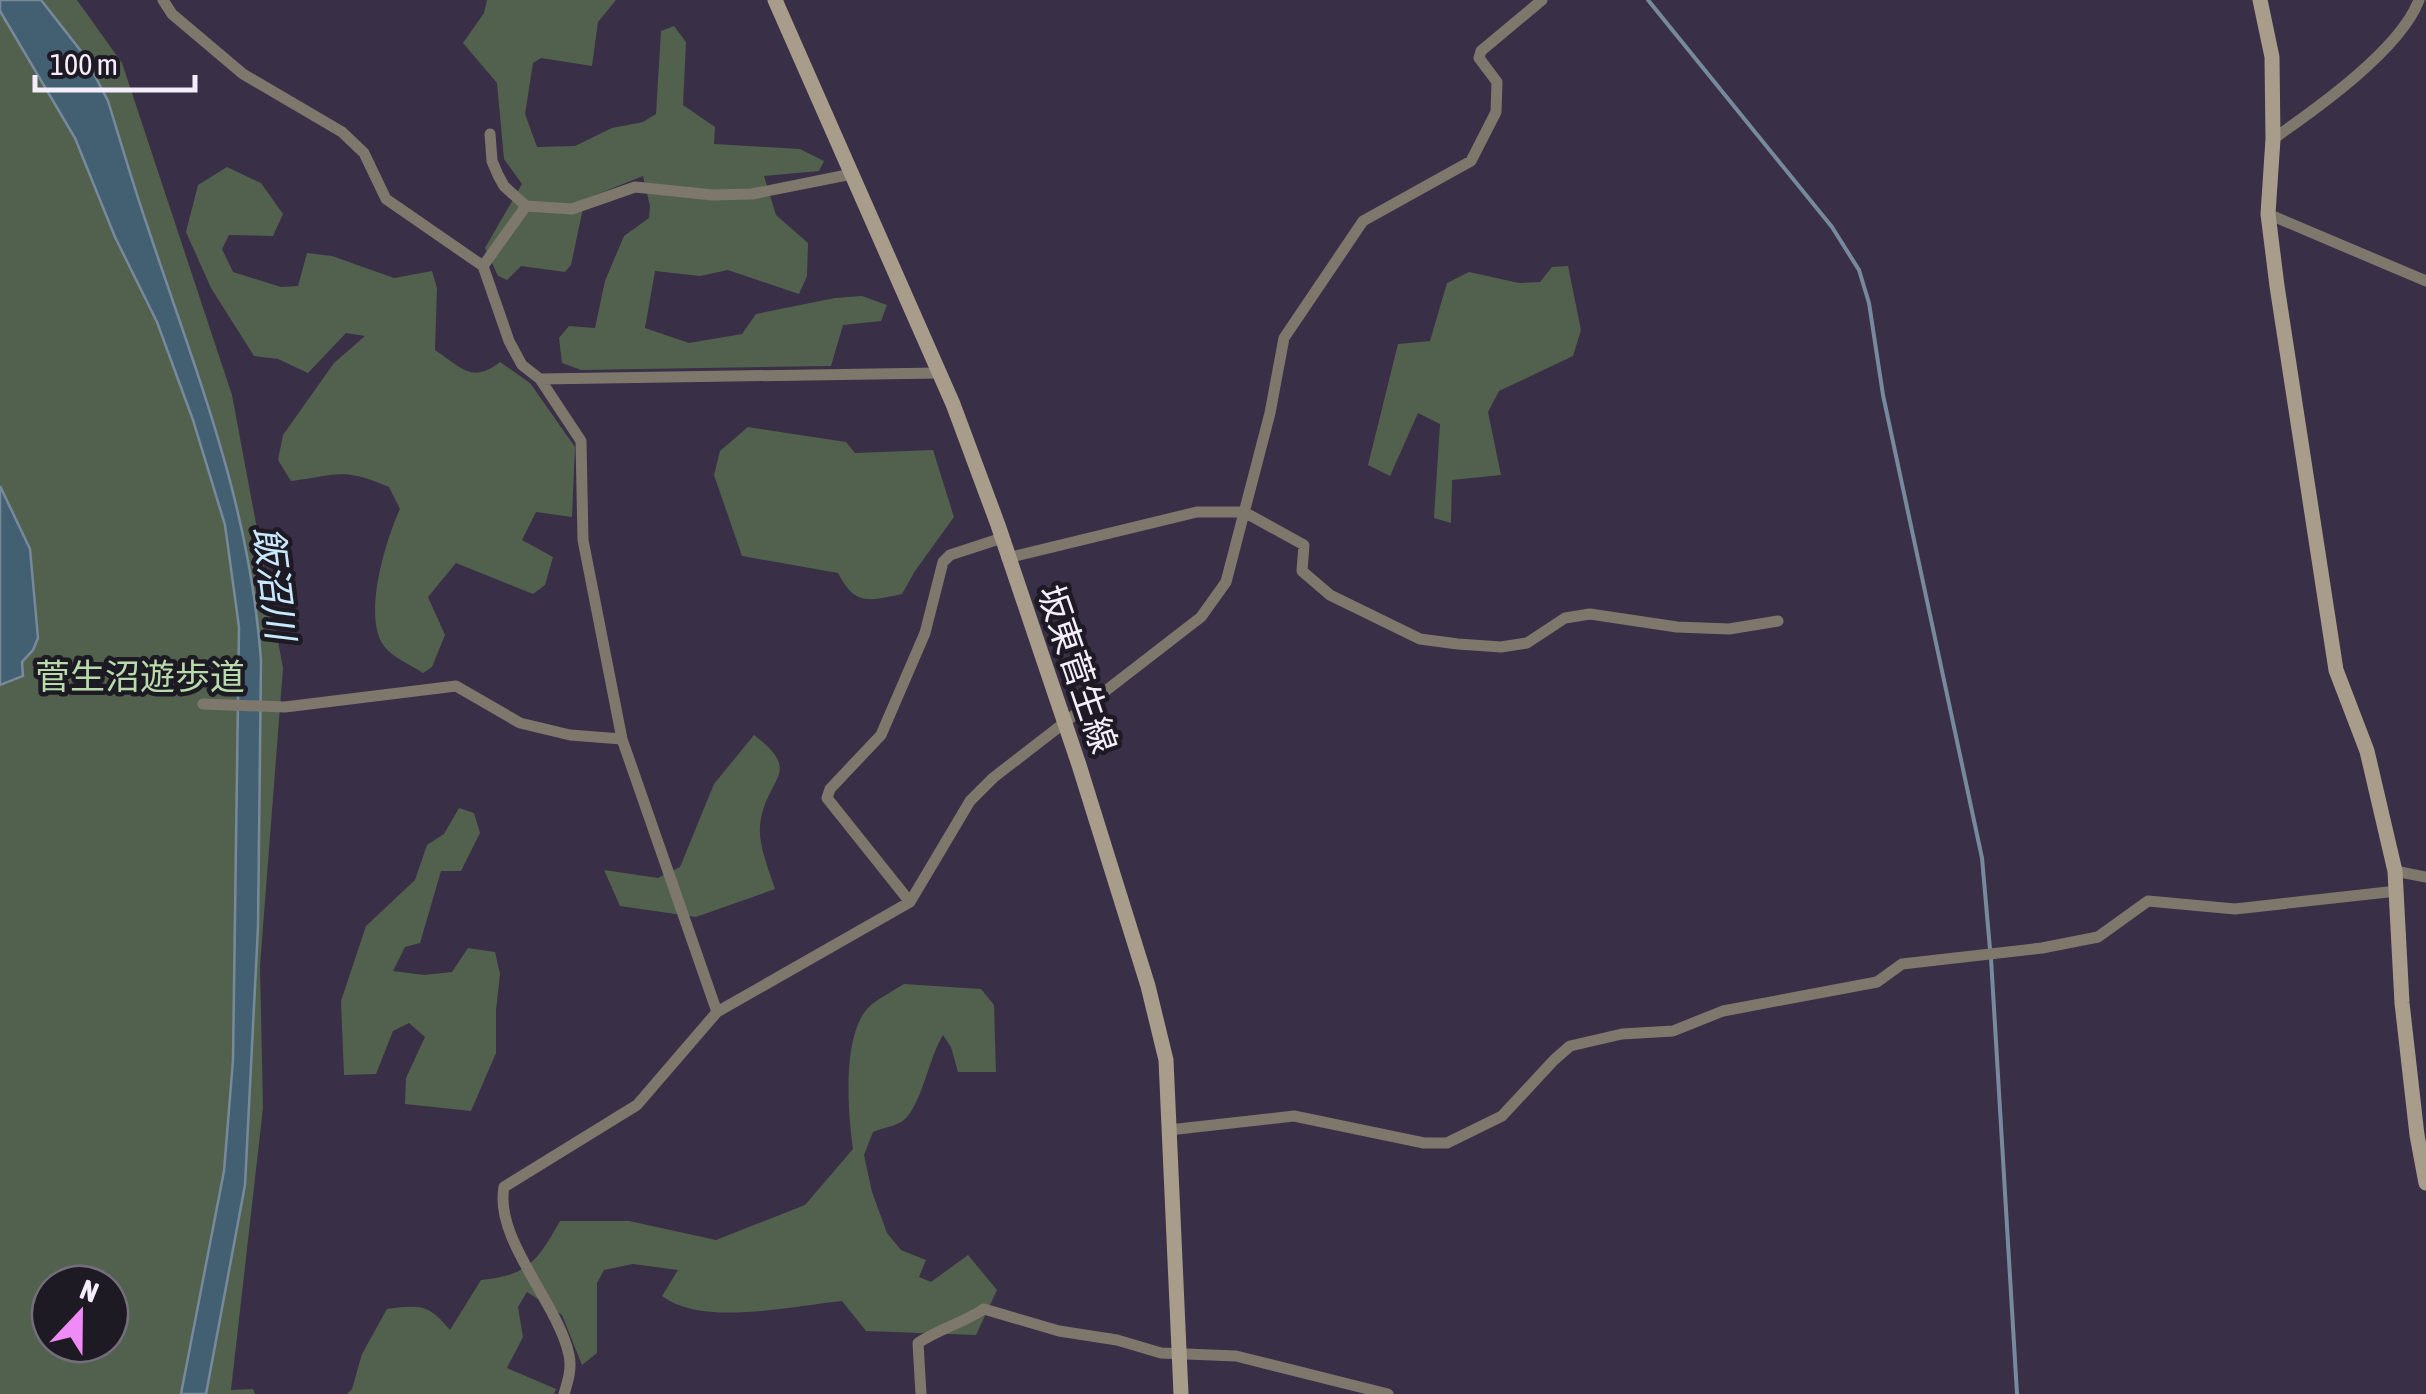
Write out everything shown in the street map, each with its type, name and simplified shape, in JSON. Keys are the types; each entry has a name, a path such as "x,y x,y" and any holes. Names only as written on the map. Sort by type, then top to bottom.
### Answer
{"main road":[{"name":"坂東菅生線","path":"776,0 938,373 1002,538 1160,1032 1166,1060 1181,1394"},
{"path":"2260,0 2272,57 2274,140 2268,214 2336,670 2367,751 2395,871 2402,1003 2426,1183"}],"street":[{"path":"163,0 172,14 243,74 342,132 364,153 386,199 483,266 509,342 522,365 540,380 581,441 583,540 622,740 717,1012"},
{"path":"564,1394 570,1373 569,1355 500,1204 504,1187 638,1105 717,1012 910,902 970,801 1008,766 1201,618 1226,582 1270,413 1284,338 1364,221 1471,161 1496,112 1497,82 1480,58 1482,51 1542,0"},
{"path":"2274,140 2341,91 2406,23 2418,0"},
{"path":"490,134 492,162 498,175 526,206 572,210 635,188 752,194 852,174"},
{"path":"483,266 526,206"},
{"path":"2268,214 2426,281"},
{"path":"540,380 938,373"},
{"path":"1007,558 1196,512 1244,512 1304,545 1302,571 1330,596 1420,640 1501,647 1527,644 1565,618 1590,614 1678,628 1729,629 1778,621"},
{"path":"910,902 827,798 830,789 880,735 925,633 943,562 950,555 1002,538"},
{"path":"206,704 284,707 456,686 520,723 570,735 622,740"},
{"path":"2395,871 2426,877"},
{"path":"1169,1130 1294,1116 1424,1144 1447,1143 1502,1116 1570,1046 1622,1034 1673,1031 1723,1011 1878,982 1902,964 2042,948 2098,937 2148,901 2235,909 2396,891"},
{"path":"921,1394 918,1343 984,1308 1059,1331 1118,1340 1161,1354 1236,1356 1388,1394"}],"green space":[{"name":"菅生沼遊歩道","path":"0,0 77,0 122,63 232,395 283,668 260,966 263,1108 231,1390 253,1389 255,1394 0,1394"},
{"path":"487,0 616,0 598,22 592,66 541,58 533,63 525,114 537,147 575,146 612,128 643,122 656,114 661,31 674,26 686,42 683,105 715,127 714,144 800,149 824,161 819,171 764,176 776,215 808,243 807,276 799,294 728,270 700,276 655,271 645,328 689,343 742,334 756,314 862,296 887,305 881,321 843,325 831,366 581,370 562,363 559,338 569,326 595,328 605,281 624,236 649,218 650,206 643,176 585,199 571,265 565,272 521,266 507,280 498,276 485,248 522,184 504,159 497,83 463,43 484,13"},
{"path":"227,167 261,183 283,214 273,236 229,235 222,249 233,272 281,287 298,286 307,253 332,256 394,278 432,271 437,288 435,350 474,373 500,362 530,383 575,447 572,517 536,512 522,540 553,557 545,585 533,594 456,563 428,597 445,635 432,667 423,673 387,650 375,617 378,578 400,509 389,487 350,475 291,481 278,460 283,435 334,363 365,336 346,333 308,373 278,359 254,356 211,288 186,232 198,185"},
{"path":"1568,266 1581,330 1573,356 1499,391 1488,412 1501,475 1452,480 1451,523 1434,518 1440,424 1418,413 1390,476 1368,465 1398,344 1430,341 1447,283 1469,272 1519,283 1540,282 1552,267"},
{"path":"748,427 846,442 855,453 933,450 954,517 902,594 864,598 851,591 838,573 742,556 714,475 720,451"},
{"path":"754,735 768,747 780,766 760,827 775,889 696,917 620,906 604,870 658,878 680,867 714,784"},
{"path":"459,808 474,813 480,833 461,871 441,871 420,943 405,947 393,971 424,975 452,972 468,948 495,952 500,974 496,1053 471,1111 405,1104 406,1078 425,1037 409,1023 393,1031 376,1074 344,1075 341,1001 366,926 415,880 427,845 444,834"},
{"path":"904,984 981,989 994,1005 996,1072 958,1072 943,1035 910,1113 901,1122 873,1132 864,1155 887,1233 901,1250 926,1260 919,1277 931,1282 968,1255 997,1290 976,1335 866,1331 842,1301 748,1312 700,1311 662,1296 678,1270 633,1264 604,1270 597,1283 597,1353 582,1365 562,1315 527,1292 518,1307 523,1337 507,1368 556,1389 554,1394 347,1394 362,1354 387,1309 423,1308 450,1330 481,1280 510,1275 530,1264 560,1221 629,1221 716,1240 805,1205 853,1149 849,1073 861,1017 871,1005"}],"water":[{"path":"0,0 41,0 84,55 108,101 218,439 255,603 261,661 258,927 245,1185 206,1394 181,1394 224,1171 233,1060 239,627 225,525 193,420 157,322 115,237 75,138 0,11"},
{"path":"0,486 30,549 38,638 22,662 23,676 0,685"}],"waterway":[{"path":"1648,0 1832,227 1859,270 1869,303 1883,395 1982,858 1990,949"},
{"path":"1991,958 2017,1394"}],"water label":[{"name":"飯沼川","path":"274,583"}]}
